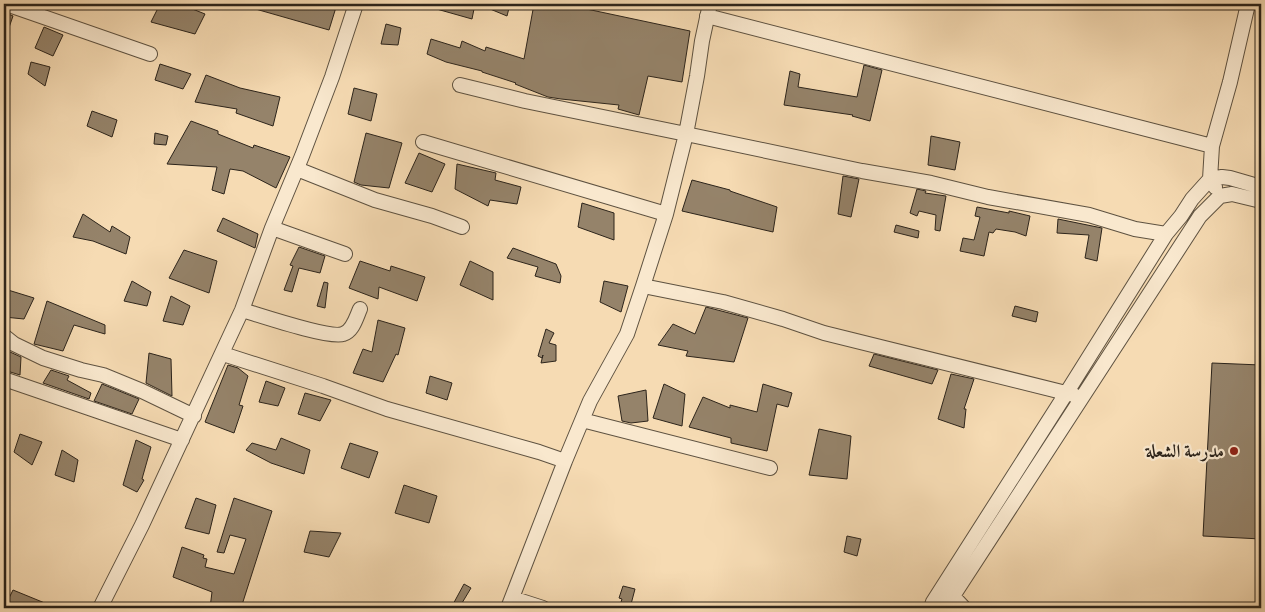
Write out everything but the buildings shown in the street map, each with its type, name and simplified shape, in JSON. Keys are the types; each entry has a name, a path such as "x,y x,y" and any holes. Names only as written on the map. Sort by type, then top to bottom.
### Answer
{"street":[{"path":"6,4 150,54"},
{"path":"100,608 194,416 242,310 332,76 356,4"},
{"path":"1220,196 1210,180 1212,146 1230,82 1248,4"},
{"path":"542,608 510,603 590,401 627,334 666,214 686,134 709,10 1212,146"},
{"path":"460,85 525,101 862,171 931,183 988,197 1089,215 1136,229 1166,234"},
{"path":"423,142 666,214"},
{"path":"297,169 375,200 432,216 462,227"},
{"path":"948,591 1067,392 1166,234 1192,199 1210,180 1222,177 1261,187"},
{"path":"937,607 1081,398 1200,216 1220,196 1232,194 1261,201"},
{"path":"272,228 345,254"},
{"path":"643,286 723,302 824,333 1067,392 1081,398"},
{"path":"242,310 335,335 344,334 351,329 360,309"},
{"path":"4,336 14,344 43,358 103,375 194,416"},
{"path":"223,354 387,409 565,461"},
{"path":"4,380 182,440"},
{"path":"582,420 770,468"},
{"path":"948,591 964,608"}],"place":[{"name":"مدرسة الشعلة","path":"1234,451"}]}
